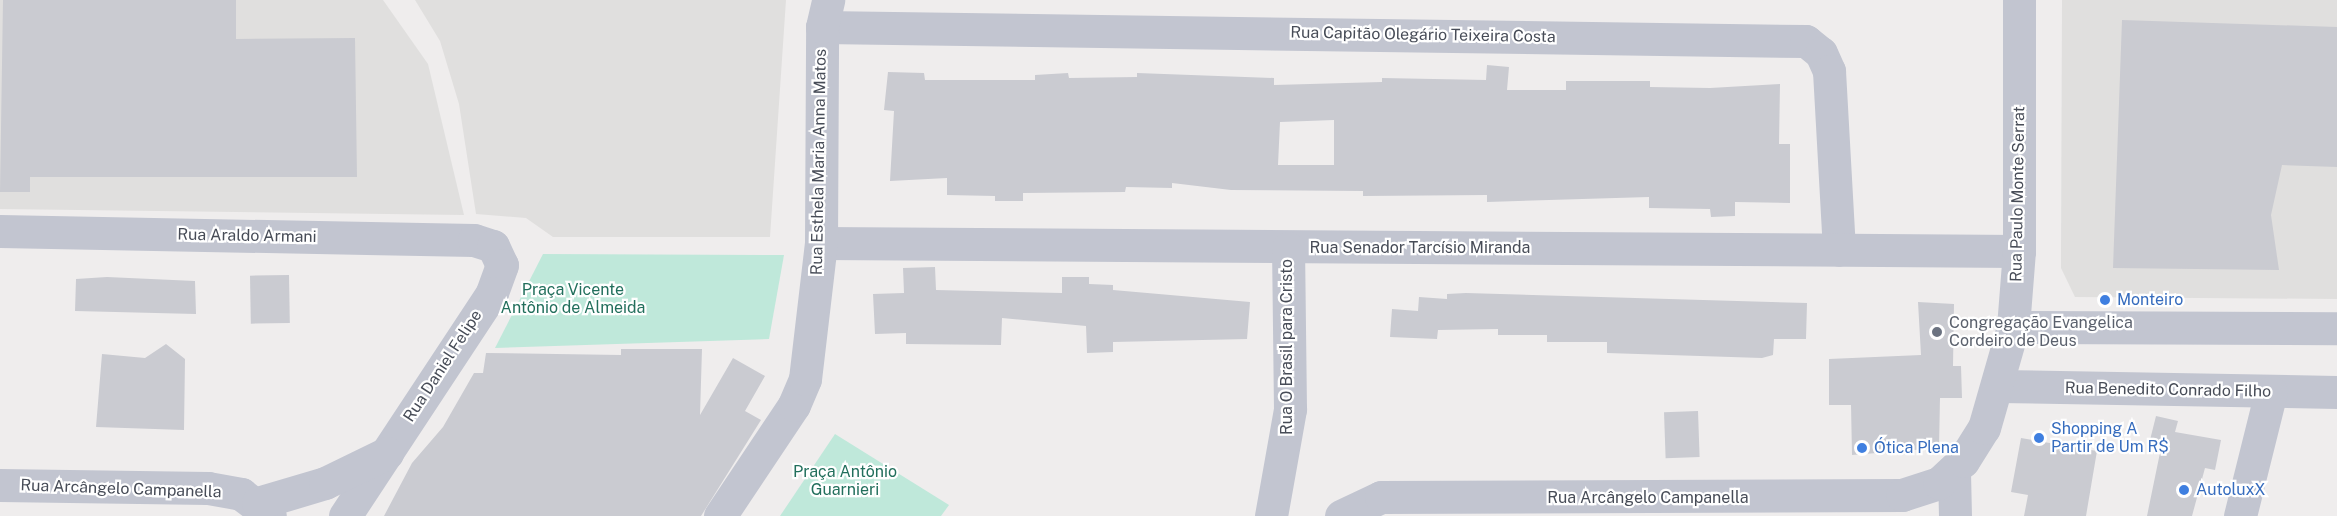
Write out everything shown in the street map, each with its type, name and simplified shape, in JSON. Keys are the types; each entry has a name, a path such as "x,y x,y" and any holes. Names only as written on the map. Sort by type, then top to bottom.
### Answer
{"street":[{"name":"Rua Paulo Monte Serrat","path":"1954,472 1984,428 1998,387 2013,327 2019,251 2019,0"},
{"name":"Rua Esthela Maria Anna Matos","path":"720,516 794,405 805,379 821,243 825,13"},
{"name":"Rua Capitão Olegário Teixeira Costa","path":"825,13 1806,41 1821,53 1829,71 1839,250"},
{"name":"Rua Araldo Armani","path":"0,231 474,240 494,246"},
{"name":"Rua Senador Tarcísio Miranda","path":"821,243 1288,248 2019,251"},
{"name":"Rua Daniel Felipe","path":"345,516 492,293 502,265 494,246"},
{"name":"Rua O Brasil para Cristo","path":"1271,516 1290,410 1288,248"},
{"path":"2013,327 2337,328"},
{"name":"Rua Benedito Conrado Filho","path":"1998,387 2337,392"},
{"path":"2240,516 2271,392"},
{"path":"264,509 387,453"},
{"path":"1954,472 1955,516"},
{"name":"Rua Arcângelo Campanella","path":"1341,515 1381,497 1673,507 1902,495 1923,491 1954,472"},
{"name":"Rua Arcângelo Campanella","path":"0,485 208,488 264,509"}],"shaded area":[{"path":"0,0 383,0 428,64 464,215 0,209"},
{"path":"415,0 786,0 770,237 553,237 526,218 476,214 459,104 440,41"},
{"path":"2062,0 2337,0 2337,299 2075,297 2061,268"}],"green space":[{"name":"Praça Vicente Antônio de Almeida","path":"543,254 784,255 769,339 495,348"},
{"name":"Praça Antônio Guarnieri","path":"835,434 949,505 941,516 780,516"}],"building":[{"path":"3,0 236,0 236,39 355,38 357,177 30,177 30,192 0,192"},
{"path":"2122,20 2337,27 2337,167 2282,165 2271,215 2279,270 2113,268"},
{"path":"1487,65 1509,67 1507,90 1566,90 1566,81 1650,81 1650,87 1710,88 1780,84 1779,144 1790,144 1790,203 1735,202 1735,216 1711,217 1710,209 1649,208 1649,197 1487,202 1487,195 1363,196 1363,191 1231,190 1172,183 1172,188 1126,187 1125,192 1023,193 1023,201 995,201 995,196 947,195 947,178 890,181 894,111 884,110 888,72 924,73 925,80 1035,80 1035,75 1068,73 1069,78 1137,77 1137,73 1274,78 1274,85 1382,82 1382,78 1486,80","holes":["1334,120 1334,165 1278,165 1280,122"]},
{"path":"935,267 936,290 1062,293 1062,277 1089,277 1089,284 1113,285 1113,290 1250,302 1247,339 1113,342 1113,352 1087,353 1086,326 1002,318 1001,345 906,344 906,333 875,334 873,294 904,293 903,268"},
{"path":"289,275 290,323 251,324 250,276"},
{"path":"107,277 195,281 196,314 75,311 76,279"},
{"path":"1447,294 1807,303 1806,339 1774,339 1773,355 1762,358 1607,353 1607,342 1547,342 1547,335 1498,335 1498,329 1438,330 1437,339 1390,337 1392,309 1418,311 1419,297 1447,299"},
{"path":"1918,302 1954,304 1953,366 1961,366 1962,398 1940,398 1939,448 1852,455 1851,405 1829,405 1829,359 1921,355"},
{"path":"166,344 185,359 184,430 96,427 102,354 145,358"},
{"path":"621,349 702,349 700,415 733,358 765,376 745,411 761,420 701,516 384,516 412,463 443,427 474,373 483,373 486,353 621,355"},
{"path":"1698,411 1700,457 1666,458 1664,412"},
{"path":"2156,416 2178,421 2175,432 2221,440 2215,470 2205,468 2192,516 2147,516 2162,443 2150,440"},
{"path":"2021,438 2097,451 2086,516 2024,516 2028,495 2011,492"}],"place":[{"name":"Monteiro","path":"2105,300"},
{"name":"Congregação Evangelica Cordeiro de Deus","path":"1937,332"},
{"name":"Shopping A Partir de Um R$","path":"2039,438"},
{"name":"Ótica Plena","path":"1862,448"},
{"name":"AutoluxX","path":"2184,490"}]}
